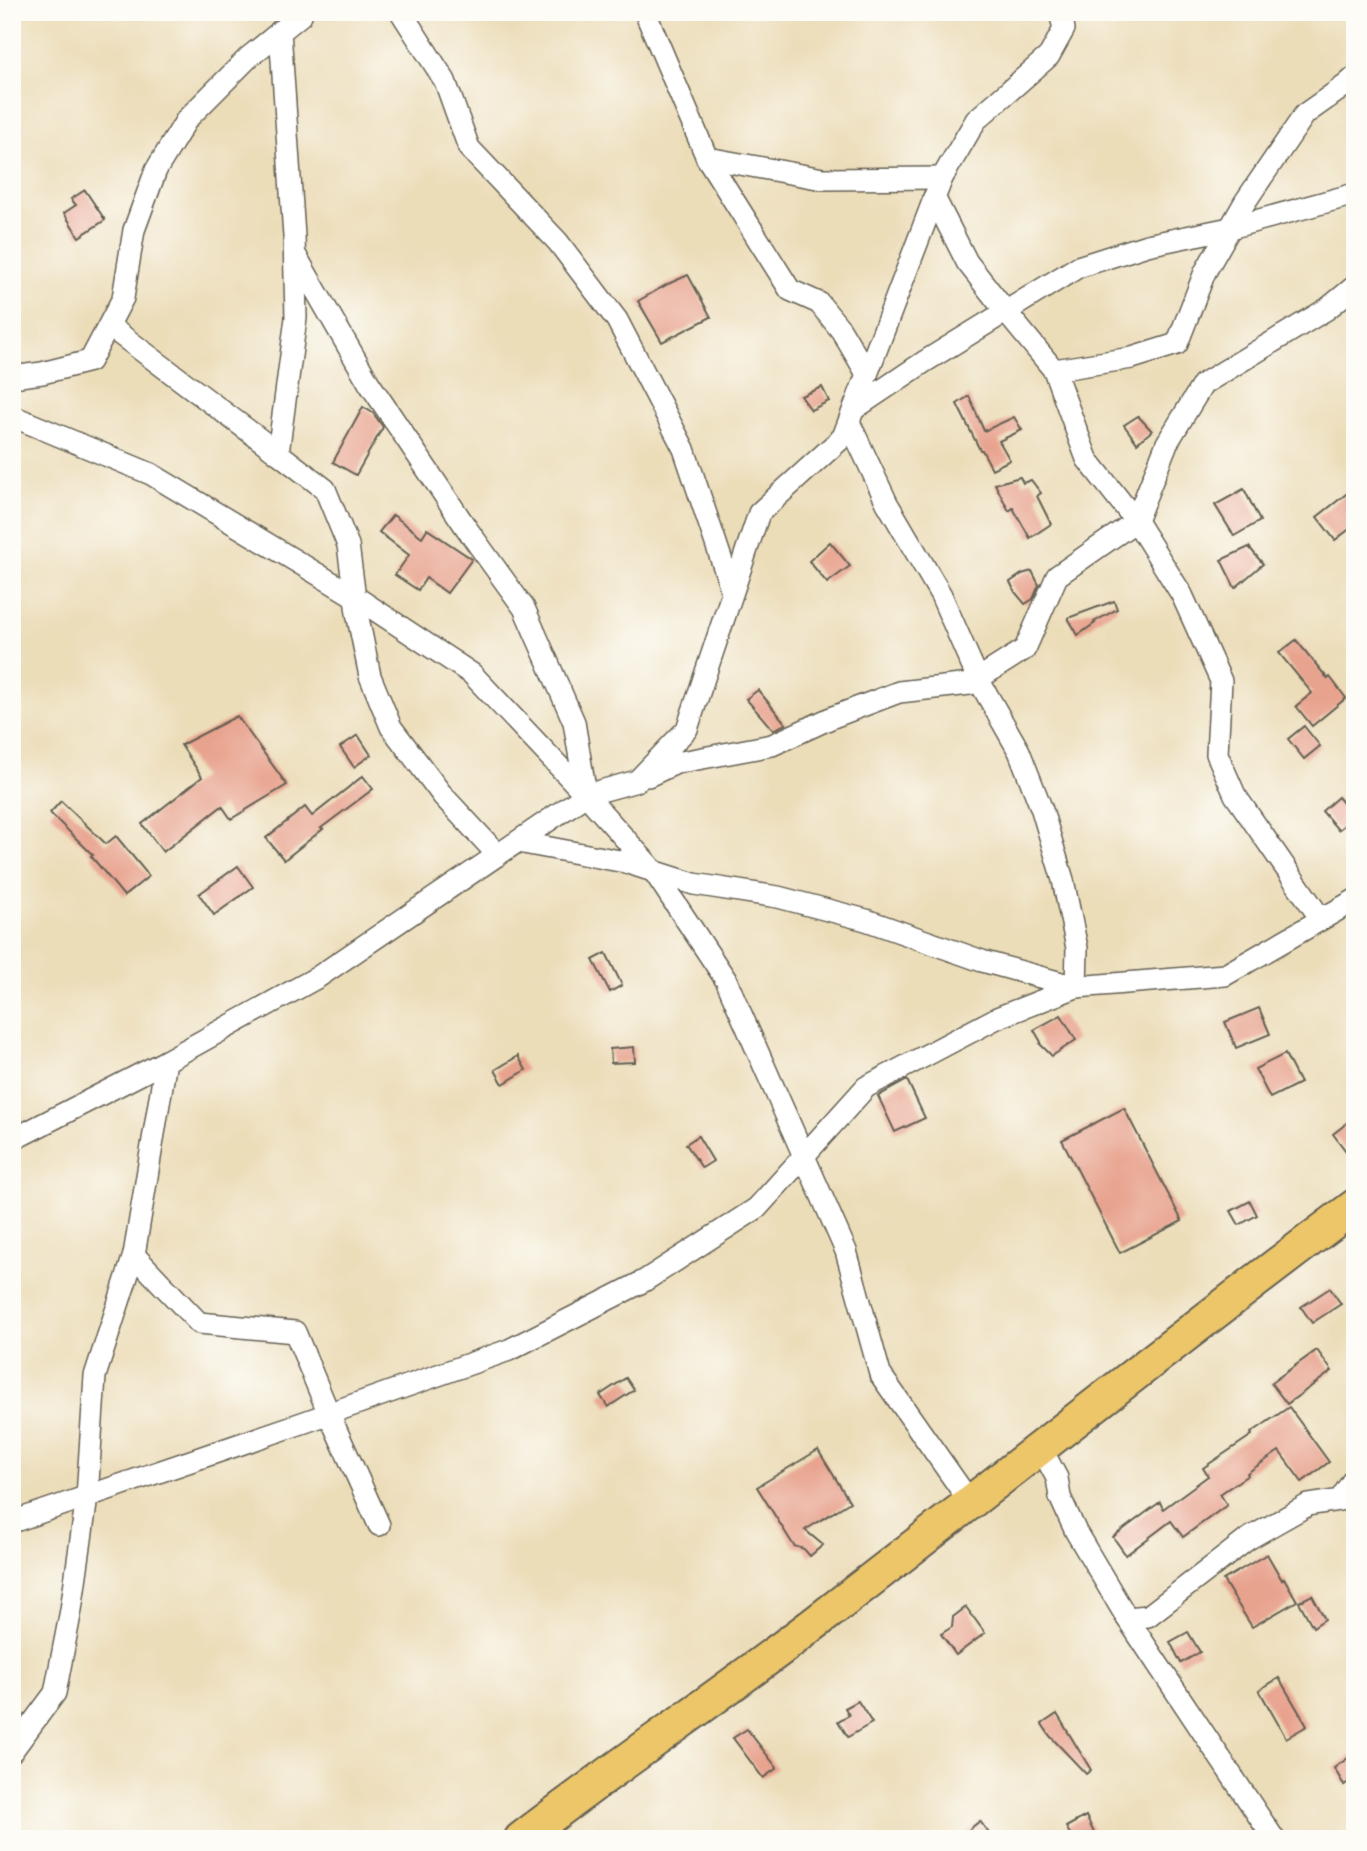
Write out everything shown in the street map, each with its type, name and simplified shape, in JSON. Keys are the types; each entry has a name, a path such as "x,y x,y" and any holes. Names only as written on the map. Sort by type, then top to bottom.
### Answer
{"main road":[{"path":"521,1839 816,1621 1128,1378 1355,1206"}],"street":[{"path":"12,377 90,362 123,298 134,230 156,170 187,119 249,57 302,12"},
{"path":"401,12 445,81 469,148 558,242 617,320 684,449 732,591"},
{"path":"645,12 707,158 790,290 819,303 841,330 867,374"},
{"path":"637,781 687,729 758,513 843,438 938,188 976,120 1049,57 1064,29 1060,12"},
{"path":"278,453 296,318 295,255 280,31"},
{"path":"1054,370 1132,358 1177,344 1205,272 1245,202 1305,114 1355,77"},
{"path":"707,158 823,179 938,188"},
{"path":"938,188 967,262 1054,370 1087,459 1136,522 1182,595 1221,681 1217,754 1235,795 1321,919"},
{"path":"851,416 924,362 1078,267 1147,245 1230,228 1355,194"},
{"path":"295,255 369,383 467,529 524,608 574,722 586,796"},
{"path":"12,1140 166,1061 318,977 586,796 637,781 676,763 772,745 833,717 898,692 970,684 1025,649 1057,576 1136,522 1167,443 1203,384 1327,309 1355,286"},
{"path":"109,326 325,489 348,545 370,676 391,727 443,796 498,855"},
{"path":"12,416 151,474 355,596 472,674 653,870 726,980 805,1155 846,1251 880,1374 970,1502"},
{"path":"851,416 887,503 941,595 978,678 1019,751 1042,810 1063,880 1077,948 1076,987"},
{"path":"517,842 625,862 694,884 778,897 866,919 982,961 1076,987"},
{"path":"12,1522 509,1350 644,1281 757,1208 866,1087 997,1018 1076,987 1225,975 1355,900"},
{"path":"12,1751 55,1693 71,1610 87,1497 95,1376 134,1255 166,1061"},
{"path":"134,1255 199,1323 295,1332 379,1525"},
{"path":"1041,1448 1057,1478 1060,1497 1076,1532 1127,1618 1274,1839"},
{"path":"1127,1618 1148,1616 1248,1539 1308,1505 1340,1500 1355,1477"}],"building":[{"path":"85,190 105,220 79,237 64,213 76,205 71,199"},
{"path":"688,275 711,317 662,342 638,301"},
{"path":"822,387 829,401 811,410 801,396"},
{"path":"969,396 984,431 1014,417 1022,430 999,441 1010,460 992,469 957,404"},
{"path":"363,407 373,413 383,427 356,475 333,462"},
{"path":"1138,416 1152,431 1137,443 1124,425"},
{"path":"1020,477 1023,483 1031,480 1041,493 1037,496 1051,524 1030,538 1013,508 1009,511 995,484"},
{"path":"1355,487 1355,525 1335,540 1317,517"},
{"path":"1244,489 1260,521 1234,536 1215,505"},
{"path":"393,515 422,537 427,529 472,559 447,593 426,578 418,590 395,575 409,555 379,532"},
{"path":"830,542 850,566 827,583 809,561"},
{"path":"1249,547 1263,564 1235,588 1221,560"},
{"path":"1032,571 1039,585 1033,599 1025,604 1010,582"},
{"path":"1114,601 1117,609 1078,635 1068,618"},
{"path":"1296,640 1346,698 1312,726 1296,706 1312,693 1279,653"},
{"path":"758,690 786,724 773,730 746,699"},
{"path":"237,716 287,785 231,819 222,806 163,852 142,824 202,777 181,745"},
{"path":"1304,726 1320,746 1304,759 1288,739"},
{"path":"358,735 371,755 354,767 340,747"},
{"path":"363,776 373,789 284,860 266,838 305,807 312,816"},
{"path":"1338,797 1355,817 1338,830 1322,811"},
{"path":"61,801 106,844 116,836 149,876 124,896 91,856 93,855 50,813"},
{"path":"238,866 253,887 214,915 199,894"},
{"path":"606,953 622,985 610,992 593,960"},
{"path":"1259,1008 1270,1034 1236,1048 1225,1022"},
{"path":"1061,1015 1076,1040 1052,1056 1040,1044 1034,1030"},
{"path":"634,1047 635,1062 611,1063 610,1049"},
{"path":"1285,1054 1300,1083 1270,1098 1255,1069"},
{"path":"518,1056 526,1070 503,1084 495,1070"},
{"path":"907,1080 925,1118 895,1132 878,1096"},
{"path":"1124,1108 1182,1221 1120,1253 1062,1140"},
{"path":"1355,1117 1355,1163 1333,1134"},
{"path":"698,1136 713,1161 702,1168 686,1144"},
{"path":"1250,1201 1257,1215 1239,1225 1231,1211"},
{"path":"1330,1288 1341,1304 1312,1323 1301,1307"},
{"path":"1317,1350 1332,1371 1287,1404 1271,1383"},
{"path":"626,1378 634,1390 608,1407 600,1395"},
{"path":"1289,1407 1329,1462 1302,1482 1279,1451 1220,1494 1227,1505 1183,1537 1171,1521 1126,1555 1113,1537 1160,1502 1163,1509 1208,1476 1203,1468"},
{"path":"818,1450 850,1502 805,1530 823,1545 810,1556 804,1549 794,1546 757,1487"},
{"path":"1267,1554 1297,1601 1252,1627 1223,1580"},
{"path":"1312,1595 1325,1619 1313,1627 1299,1602"},
{"path":"966,1607 985,1633 956,1655 941,1634 952,1627 953,1617"},
{"path":"1188,1632 1200,1652 1181,1663 1170,1642"},
{"path":"1279,1678 1307,1726 1286,1738 1259,1690"},
{"path":"858,1701 872,1723 848,1737 838,1721 849,1715 845,1708"},
{"path":"1057,1714 1091,1770 1086,1774 1042,1724"},
{"path":"747,1729 777,1768 763,1778 733,1738"},
{"path":"1355,1753 1355,1778 1344,1785 1334,1768"},
{"path":"1086,1816 1097,1839 1073,1839 1066,1827"},
{"path":"980,1821 993,1839 957,1839"}]}
